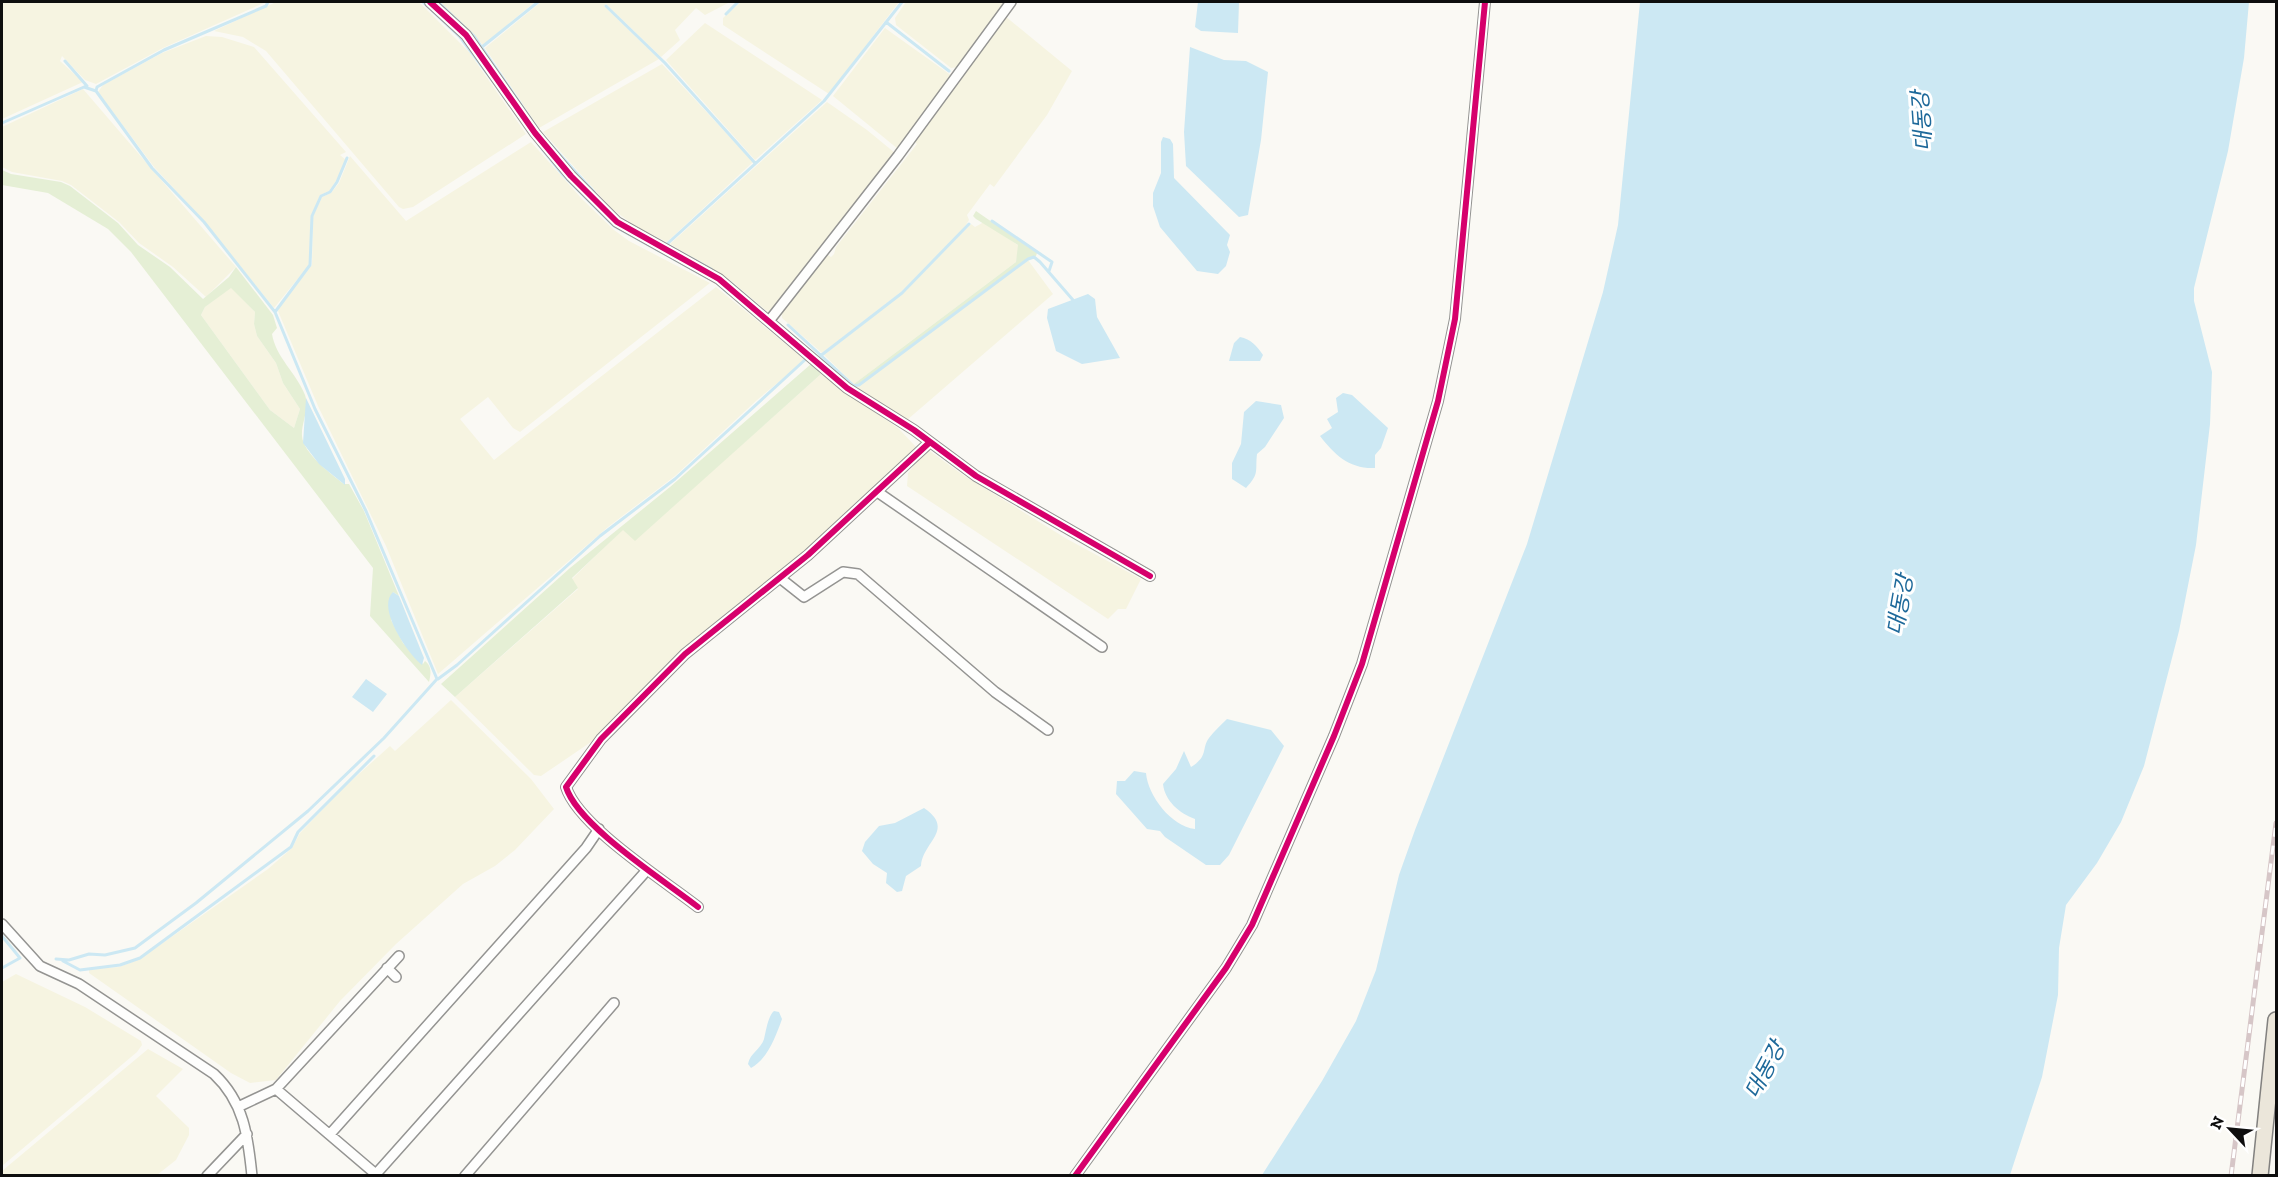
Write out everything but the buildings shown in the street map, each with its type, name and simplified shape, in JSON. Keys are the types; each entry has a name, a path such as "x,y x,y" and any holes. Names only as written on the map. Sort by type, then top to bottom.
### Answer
{"main road":[{"path":"2260,1176 2276,1028"}],"street":[{"path":"430,2 466,35 535,133 602,208 629,230 719,279 848,388 930,442 976,476 1150,576"},
{"path":"769,321 898,156 1011,2"},
{"path":"1075,1176 1226,968 1252,925 1334,736 1362,664 1438,401 1455,319 1485,2"},
{"path":"698,908 647,870 599,829 569,797 566,787 601,740 685,654 780,578 879,493 930,442"},
{"path":"879,493 1102,647"},
{"path":"780,578 804,597 843,572 858,574 995,692 1048,730"},
{"path":"331,1133 586,848 599,829"},
{"path":"276,1089 331,1133 377,1175 647,870"},
{"path":"2,924 40,966 79,984 214,1074 230,1089 240,1106 247,1134 252,1176"},
{"path":"240,1106 276,1089 399,956"},
{"path":"387,968 396,977"},
{"path":"465,1176 614,1003"},
{"path":"207,1176 247,1134"}],"shaded area":[{"path":"2,2 266,2 163,48 96,84 85,80 62,56 60,61 83,82 2,119"},
{"path":"276,2 419,2 469,52 526,134 413,207 403,209 399,207 266,51 243,37 214,31"},
{"path":"440,2 535,2 483,45"},
{"path":"541,2 730,2 705,15 696,8 675,30 680,40 661,57 606,4 604,6 659,59 539,128 485,48"},
{"path":"741,2 899,2 829,94 723,25 723,18"},
{"path":"906,2 1007,2 959,67 951,68 896,25 895,18"},
{"path":"1005,16 1072,71 1047,115 994,187 990,184 967,215 969,220 964,228 901,292 822,353 782,318 782,311 825,253 831,257 834,254 836,247 917,144 914,141"},
{"path":"705,23 822,100 755,160 666,60"},
{"path":"885,28 952,76 898,149 833,96"},
{"path":"206,36 222,37 254,47 346,152 340,155 346,160 336,181 329,191 320,195 311,216 309,265 274,308 204,221 154,167 98,92 103,85 162,53"},
{"path":"662,64 753,162 667,242 635,226 611,208 543,132"},
{"path":"83,89 236,267 206,297 173,267 139,243 119,222 71,185 62,181 12,172 2,167 2,127"},
{"path":"827,102 895,153 774,309 768,312 730,280 670,244"},
{"path":"531,142 582,199 614,230 629,241 710,283 520,432 513,428 488,397 460,419 494,460 716,287 805,360 757,400 675,476 608,527 438,674 386,546 318,406 278,311 281,303 312,265 313,216 322,197 331,193 339,183 350,156 406,221"},
{"path":"984,222 1019,246 1016,262 854,384 824,355 903,293 971,224 975,227"},
{"path":"1028,260 1053,294 907,420 856,388"},
{"path":"231,287 255,312 254,324 257,336 276,363 283,383 300,409 294,428 270,410 201,315 205,307"},
{"path":"821,374 899,429 917,448 807,554 683,651 591,742 541,776 534,775 455,697 578,589 572,579 623,529 635,540"},
{"path":"927,449 963,475 1067,539 1141,579 1126,609 1118,609 1108,619 907,486 908,473"},
{"path":"451,700 531,779 554,809 515,850 495,866 463,884 396,944 340,1001 276,1080 250,1083 231,1073 89,973 92,969 119,967 140,959 268,869 292,848 300,833 341,790 390,746 395,751"},
{"path":"16,974 85,1007 141,1041 142,1045 137,1052 2,1166 2,982"},
{"path":"148,1049 183,1069 156,1096 189,1128 189,1135 176,1160 157,1175 2,1175 2,1171"}],"green space":[{"path":"2,170 11,174 61,182 70,186 118,223 138,245 170,267 203,299 229,277 236,267 273,315 277,328 272,334 274,343 305,395 306,411 302,431 304,443 326,469 344,484 349,484 364,511 399,596 393,592 391,620 403,643 423,664 425,661 429,665 429,682 370,616 373,568 131,252 108,229 48,193 2,185","holes":["231,288 255,312 254,324 257,336 276,363 283,383 300,409 294,428 270,410 201,315 205,307"]},
{"path":"976,211 1037,253 1036,256 1028,258 856,386 854,384 1016,262 1018,245 976,219 973,216"},
{"path":"811,364 821,374 635,541 623,530 572,578 578,588 455,697 441,684 570,568 670,487"}],"water":[{"path":"1198,2 1239,2 1238,33 1201,31 1195,27"},
{"name":"대동강","path":"1640,2 2249,2 2244,58 2228,151 2194,288 2194,301 2212,372 2210,424 2196,545 2179,631 2144,766 2121,822 2097,863 2066,905 2059,948 2058,995 2042,1077 2010,1175 1262,1175 1322,1081 1356,1021 1376,970 1399,875 1415,830 1527,544 1603,292 1618,225"},
{"path":"1190,47 1224,60 1246,61 1268,72 1261,140 1248,215 1239,217 1186,166 1184,132"},
{"path":"1163,137 1170,139 1173,144 1174,178 1230,235 1227,245 1230,252 1226,266 1218,274 1197,271 1160,227 1153,206 1153,193 1161,173"},
{"path":"1088,294 1095,299 1097,317 1120,358 1082,364 1056,351 1047,318 1048,309"},
{"path":"1240,337 1251,341 1263,355 1260,361 1229,361 1234,343"},
{"path":"1343,393 1352,395 1388,428 1381,448 1375,455 1375,468 1358,466 1343,460 1320,436 1332,428 1327,419 1338,412 1336,398"},
{"path":"306,398 345,479 345,485 319,464 303,443"},
{"path":"1256,401 1281,405 1284,418 1265,447 1257,454 1255,475 1246,488 1232,479 1232,463 1241,444 1244,412"},
{"path":"393,592 399,596 424,658 422,665 402,641 391,619 388,609 389,599"},
{"path":"366,679 387,694 373,712 352,697"},
{"path":"1227,719 1271,730 1284,746 1229,855 1220,865 1206,865 1165,837 1160,831 1147,829 1116,794 1117,781 1125,781 1134,771 1146,773 1151,791 1169,816 1186,827 1195,829 1195,819 1174,806 1163,784 1176,769 1184,751 1191,767 1197,763 1209,738"},
{"path":"924,808 933,816 937,823 937,830 926,850 921,866 906,876 902,891 897,892 886,883 887,873 873,864 862,851 865,842 879,826 895,823"},
{"path":"774,1011 779,1012 782,1019 777,1033 762,1059 751,1068 748,1064 749,1060 763,1042"}],"waterway":[{"path":"56,959 69,960 89,954 105,955 135,948 196,903 308,811 384,738 437,679 366,511 315,409 275,312 204,222 152,168 96,91 97,87 164,50 266,6 268,2"},
{"path":"423,2 460,37 507,100"},
{"path":"438,2 474,36 541,134 594,192"},
{"path":"482,47 538,2"},
{"path":"726,14 738,2"},
{"path":"666,245 824,101 902,2"},
{"path":"606,6 665,63 755,163"},
{"path":"886,22 949,71"},
{"path":"65,61 87,86"},
{"path":"2,123 84,87 96,91"},
{"path":"539,145 563,175 614,226 708,278"},
{"path":"275,312 310,265 312,216 321,196 330,192 337,182 347,158"},
{"path":"992,221 1052,262 1049,271"},
{"path":"819,357 902,293 969,224"},
{"path":"667,245 711,269"},
{"path":"852,386 859,385 1028,259 1034,257 1040,262 1073,300"},
{"path":"728,281 835,372"},
{"path":"718,284 728,293"},
{"path":"788,325 854,386"},
{"path":"438,679 457,665 600,536 675,479 807,358"},
{"path":"63,961 80,970 120,965 140,958 291,847 298,832 374,756"},
{"path":"2,936 20,958 2,968"}],"railway":[{"path":"2231,1176 2276,823"}],"cycle path":[{"path":"430,2 466,35 535,133 571,176 617,222 719,279 847,388 914,430 976,476 1150,576"},
{"path":"1075,1176 1226,968 1252,925 1334,736 1362,664 1438,401 1455,319 1485,2"},
{"path":"698,907 604,835 587,819 566,787 601,739 685,654 808,555 930,442"}]}
